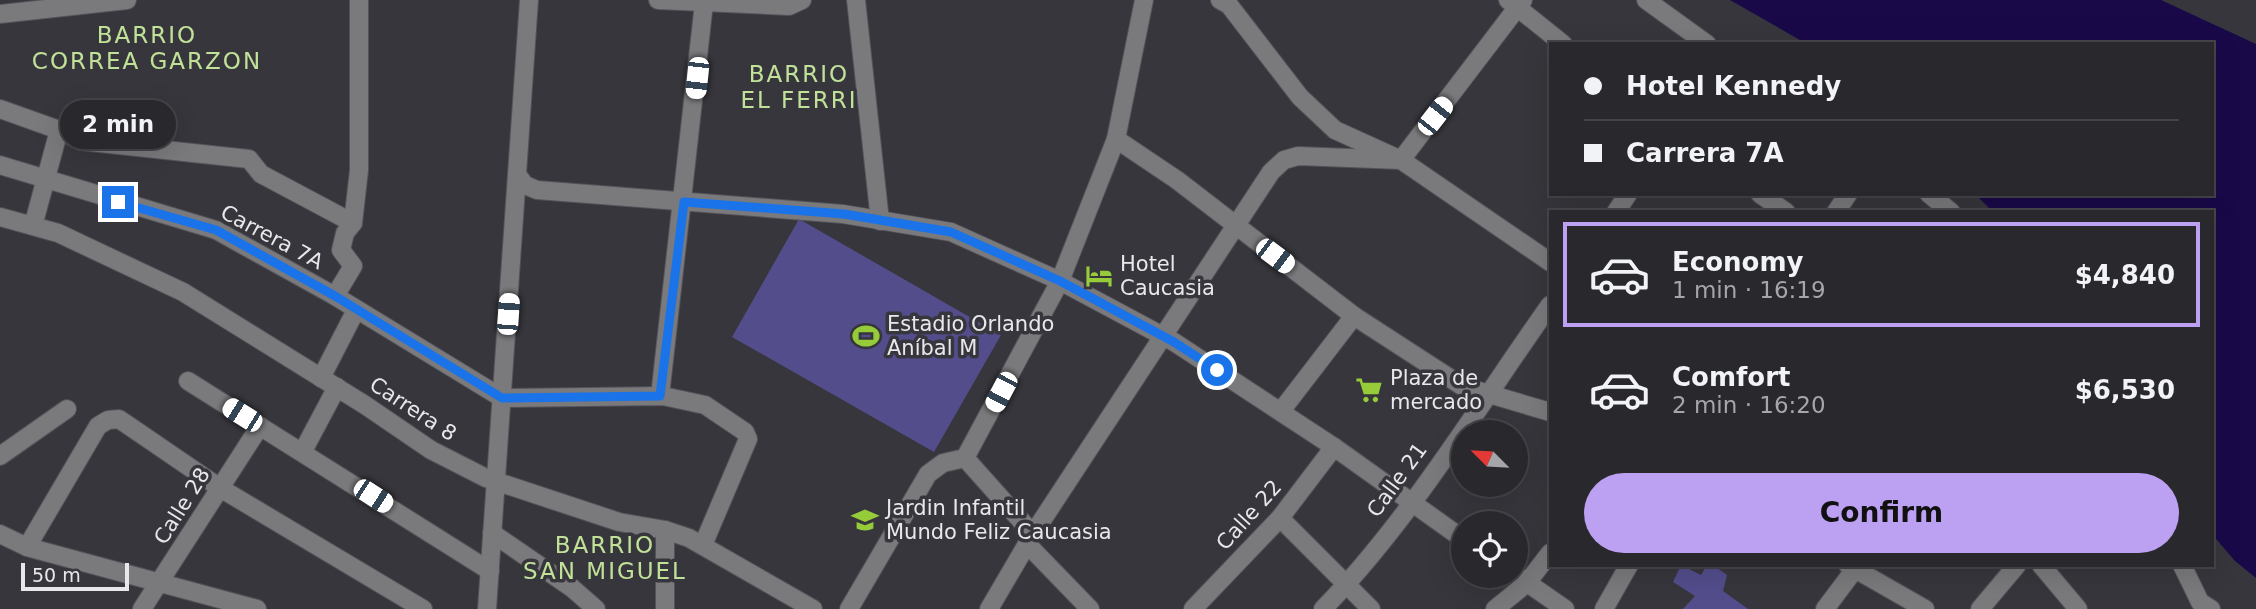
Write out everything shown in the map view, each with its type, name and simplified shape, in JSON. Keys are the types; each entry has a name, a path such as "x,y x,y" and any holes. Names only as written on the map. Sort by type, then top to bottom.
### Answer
{"street":[{"path":"0,14 127,0"},
{"path":"335,296 353,266 341,250 345,233 353,223 359,170 359,0"},
{"path":"487,609 530,0"},
{"path":"658,0 789,6 802,0"},
{"path":"856,0 880,221"},
{"path":"849,609 928,474 943,463 965,458 1060,281 1116,139 1144,0"},
{"path":"1220,0 1229,5 1300,97 1335,130 1401,160 1549,261"},
{"path":"1646,0 1704,42"},
{"path":"1401,160 1516,2 1561,42"},
{"path":"660,396 684,202 704,3"},
{"path":"0,109 59,130 81,141 250,159 261,174 353,223"},
{"path":"33,226 59,130"},
{"path":"1335,130 1337,157"},
{"path":"1116,139 1177,180 1354,316 1462,386 1549,412"},
{"path":"989,609 1030,539 1270,172 1284,160 1298,156 1401,160"},
{"name":"Carrera 7A","path":"0,165 216,230 335,296 502,398"},
{"path":"517,176 525,185 537,190 844,214 951,232 1060,281 1163,336 1281,411 1451,531"},
{"path":"1763,196 1783,210"},
{"path":"1931,196 1948,210"},
{"name":"Carrera 8","path":"0,217 58,233 183,292 329,382 431,450 495,480 619,522 665,530 703,545 813,609"},
{"name":"Calle 21","path":"1323,609 1347,585 1410,503 1549,306"},
{"path":"303,451 356,310"},
{"path":"1281,411 1354,316"},
{"path":"188,382 303,451 490,571"},
{"path":"502,398 660,396 705,405 745,432 748,439 703,545"},
{"path":"0,456 67,409"},
{"path":"27,547 98,426 108,419 119,419 220,488 423,609"},
{"name":"Calle 28","path":"142,609 260,426"},
{"name":"Calle 22","path":"1193,609 1280,518 1334,447"},
{"path":"965,458 1090,609"},
{"path":"1280,518 1371,609"},
{"path":"665,530 665,609"},
{"path":"492,533 572,588 596,609"},
{"path":"0,534 27,547 233,605 257,609"},
{"path":"1528,573 1549,554"},
{"path":"1604,609 1628,567"},
{"path":"1825,609 1852,567 1925,609"},
{"path":"1980,609 2015,567"},
{"path":"2043,567 2078,609"},
{"path":"2183,567 2201,607"},
{"path":"1528,584 1565,609"},
{"path":"1495,609 1513,588"}],"shaded area":[{"path":"1730,0 2161,0 2256,44 2256,578 2235,561 2214,536 2214,210 1991,210 1977,196 2214,196 2214,42 1804,42"},
{"name":"Estadio Orlando Aníbal M","path":"799,219 1001,335 934,452 732,337"},
{"path":"1680,567 1701,575 1706,567 1716,567 1727,575 1723,591 1748,609 1683,609 1695,596 1673,582"}],"place":[{"name":"Hotel Caucasia","path":"1099,276"},
{"name":"Estadio Orlando Aníbal M","path":"866,336"},
{"name":"Plaza de mercado","path":"1369,390"},
{"name":"Jardin Infantil Mundo Feliz Caucasia","path":"865,520"}],"district":[{"name":"BARRIO CORREA GARZON","path":"147,48"},
{"name":"BARRIO EL FERRI","path":"799,87"},
{"name":"BARRIO SAN MIGUEL","path":"605,558"}],"route":[{"path":"118,202 216,230 335,296 502,398 660,396 684,202 844,214 951,232 1060,281 1174,342 1217,370"}]}
